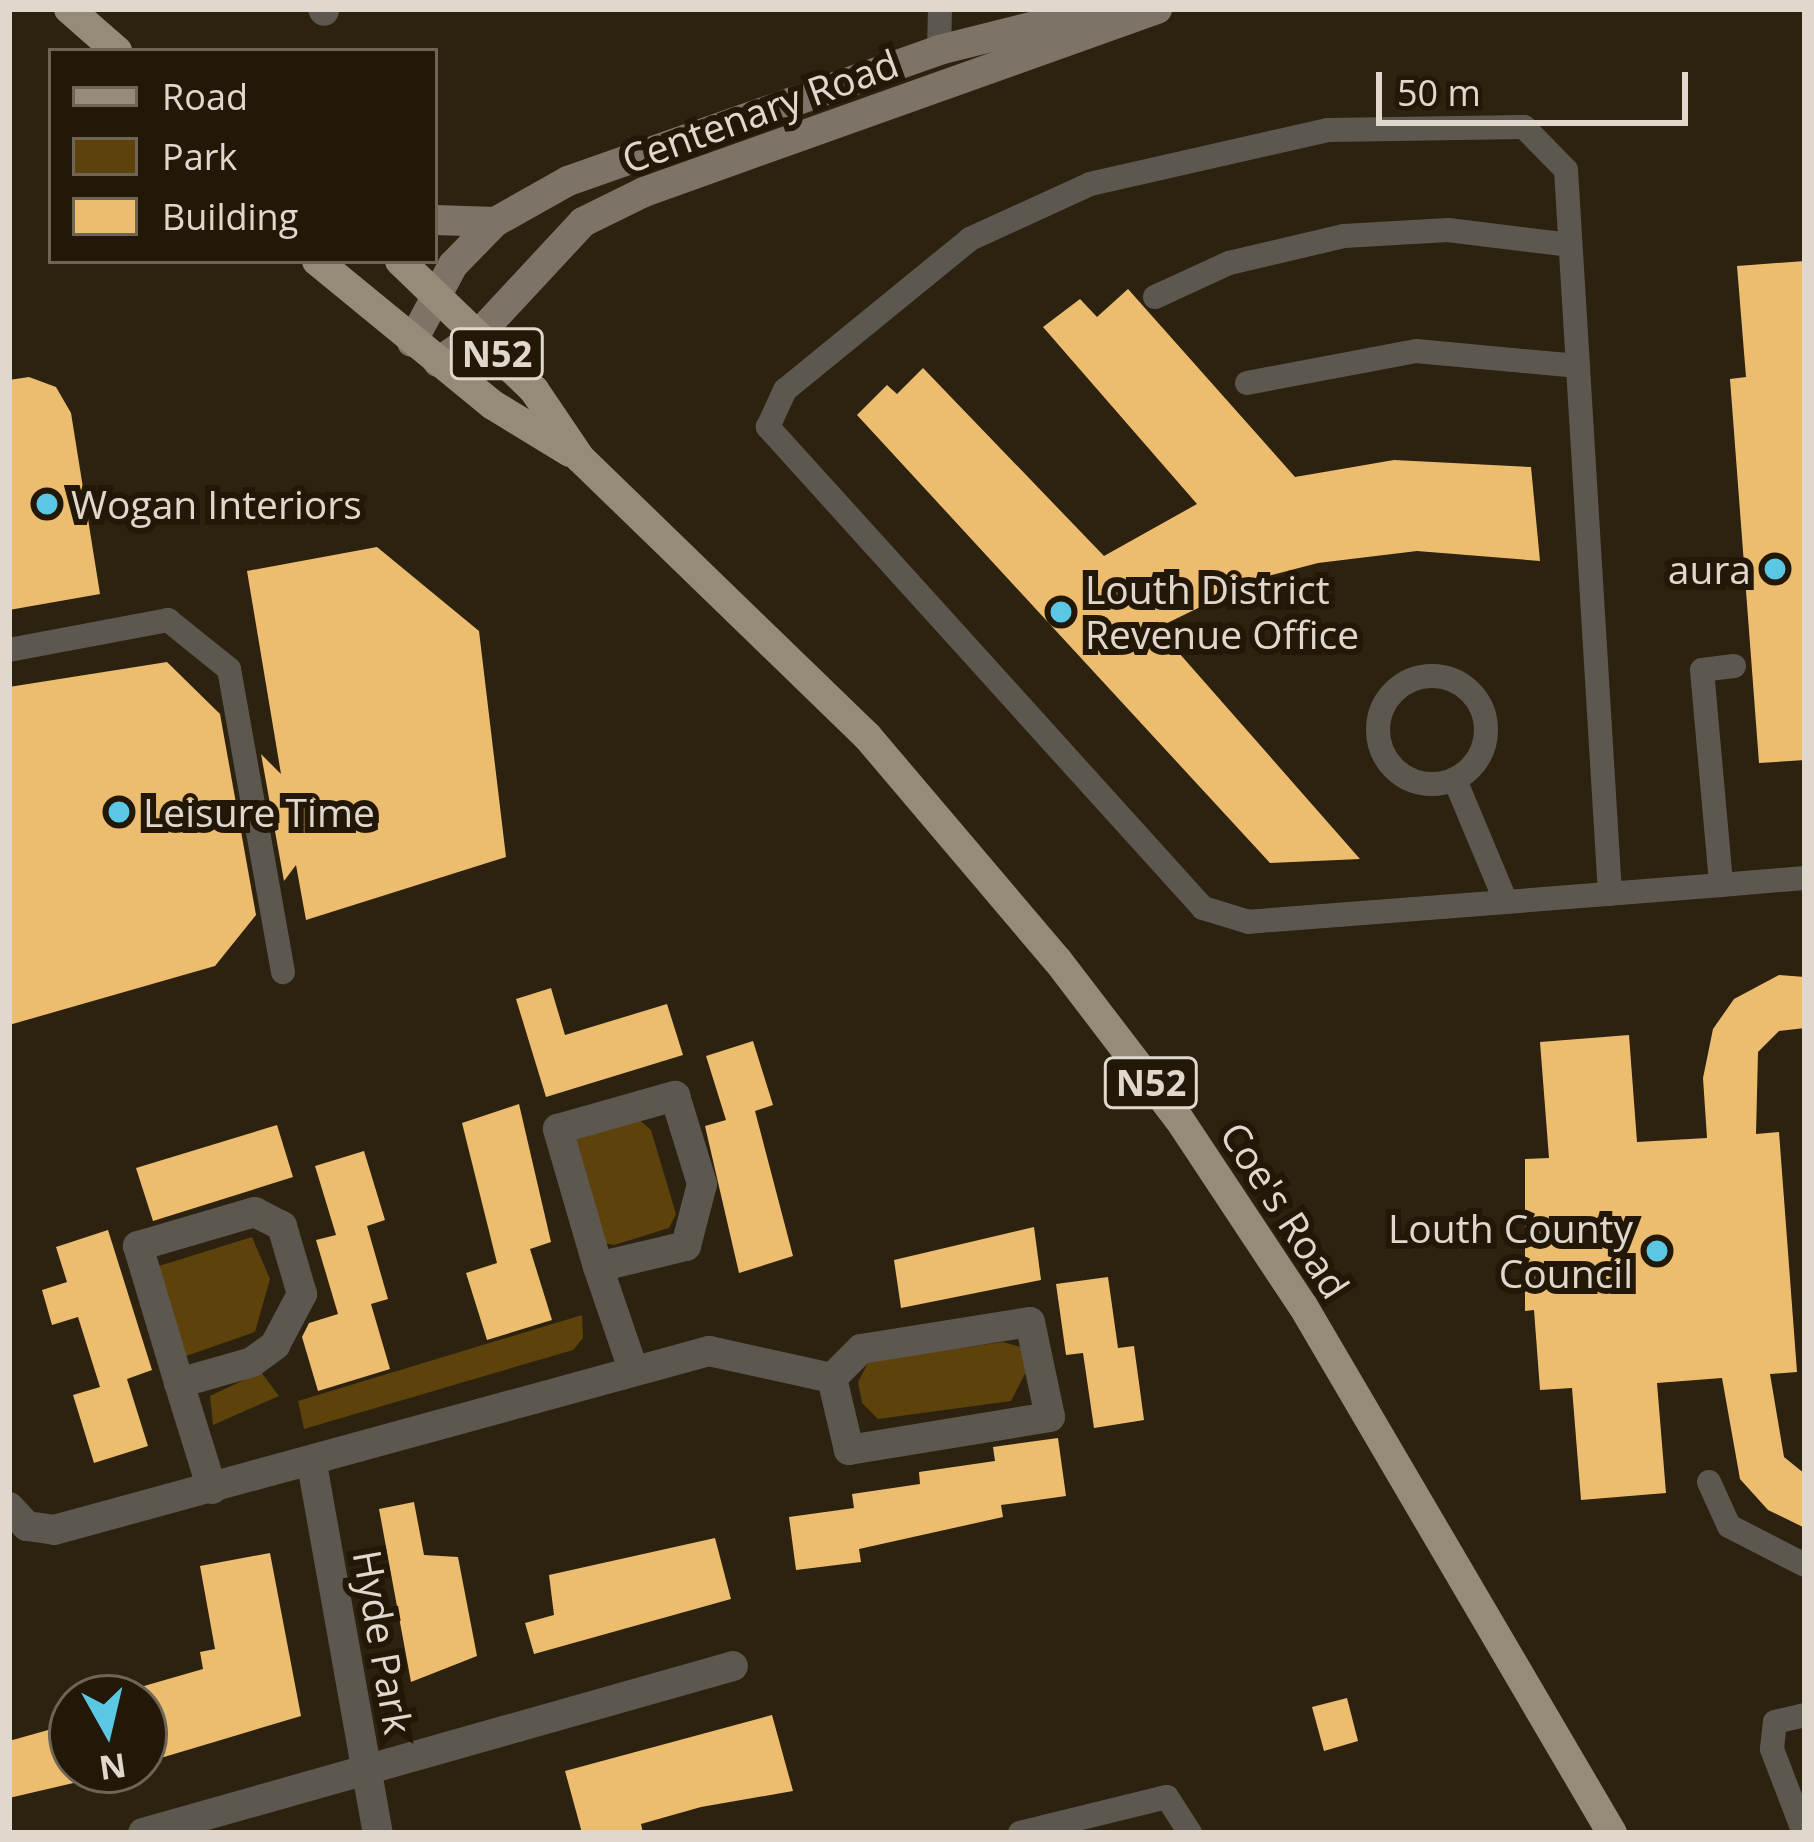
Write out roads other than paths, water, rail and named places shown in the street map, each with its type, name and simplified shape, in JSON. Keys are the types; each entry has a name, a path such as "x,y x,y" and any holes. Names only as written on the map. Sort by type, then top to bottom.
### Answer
{"main road":[{"path":"69,9 114,48"},
{"name":"Coe's Road","path":"321,264 412,342 580,458 969,848 1179,1119 1303,1306 1603,1824"},
{"name":"Coe's Road","path":"403,264 534,390 580,458"}],"street":[{"name":"Centenary Road","path":"412,342 434,296 495,221 639,149 1055,13 1104,9"},
{"name":"Centenary Road","path":"439,362 478,335 583,222 644,191 1157,9"},
{"path":"438,220 495,221"},
{"path":"598,1267 686,1246 702,1184 674,1096 558,1130 598,1267 633,1369"},
{"path":"179,1383 252,1362 274,1345 302,1294 282,1226 255,1212 138,1246 179,1383 212,1489"},
{"path":"1030,1322 1050,1417 849,1450 832,1378 860,1349 1030,1322"},
{"path":"9,1507 27,1526 54,1530 312,1464 633,1369 709,1352 832,1378"},
{"name":"Hyde Park","path":"312,1464 378,1833"},
{"path":"143,1833 733,1666"}],"lane":[{"path":"939,50 940,9"},
{"path":"1610,894 1566,170 1524,127 1391,124 1212,151 1090,184 970,239 785,390 768,427 1203,908 1227,921 1506,902 1610,894 1805,878"},
{"path":"1155,297 1229,263 1344,236 1448,230 1570,245"},
{"path":"1247,383 1417,352 1578,366"},
{"path":"9,650 168,620 229,669 283,972"},
{"path":"1721,885 1702,670 1734,666"},
{"path":"1442,676 1478,701 1486,740 1454,780 1426,784 1388,762 1377,727 1403,683 1442,676"},
{"path":"1454,780 1506,902"},
{"path":"1709,1482 1740,1535 1805,1565"},
{"path":"1804,1833 1772,1749 1775,1722 1805,1715"},
{"path":"1020,1833 1166,1797 1190,1833"}],"place":[{"name":"Wogan Interiors","path":"47,504"},
{"name":"aura","path":"1775,569"},
{"name":"Louth District Revenue Office","path":"1061,612"},
{"name":"Leisure Time","path":"119,812"},
{"name":"Louth County Council","path":"1657,1251"}]}
